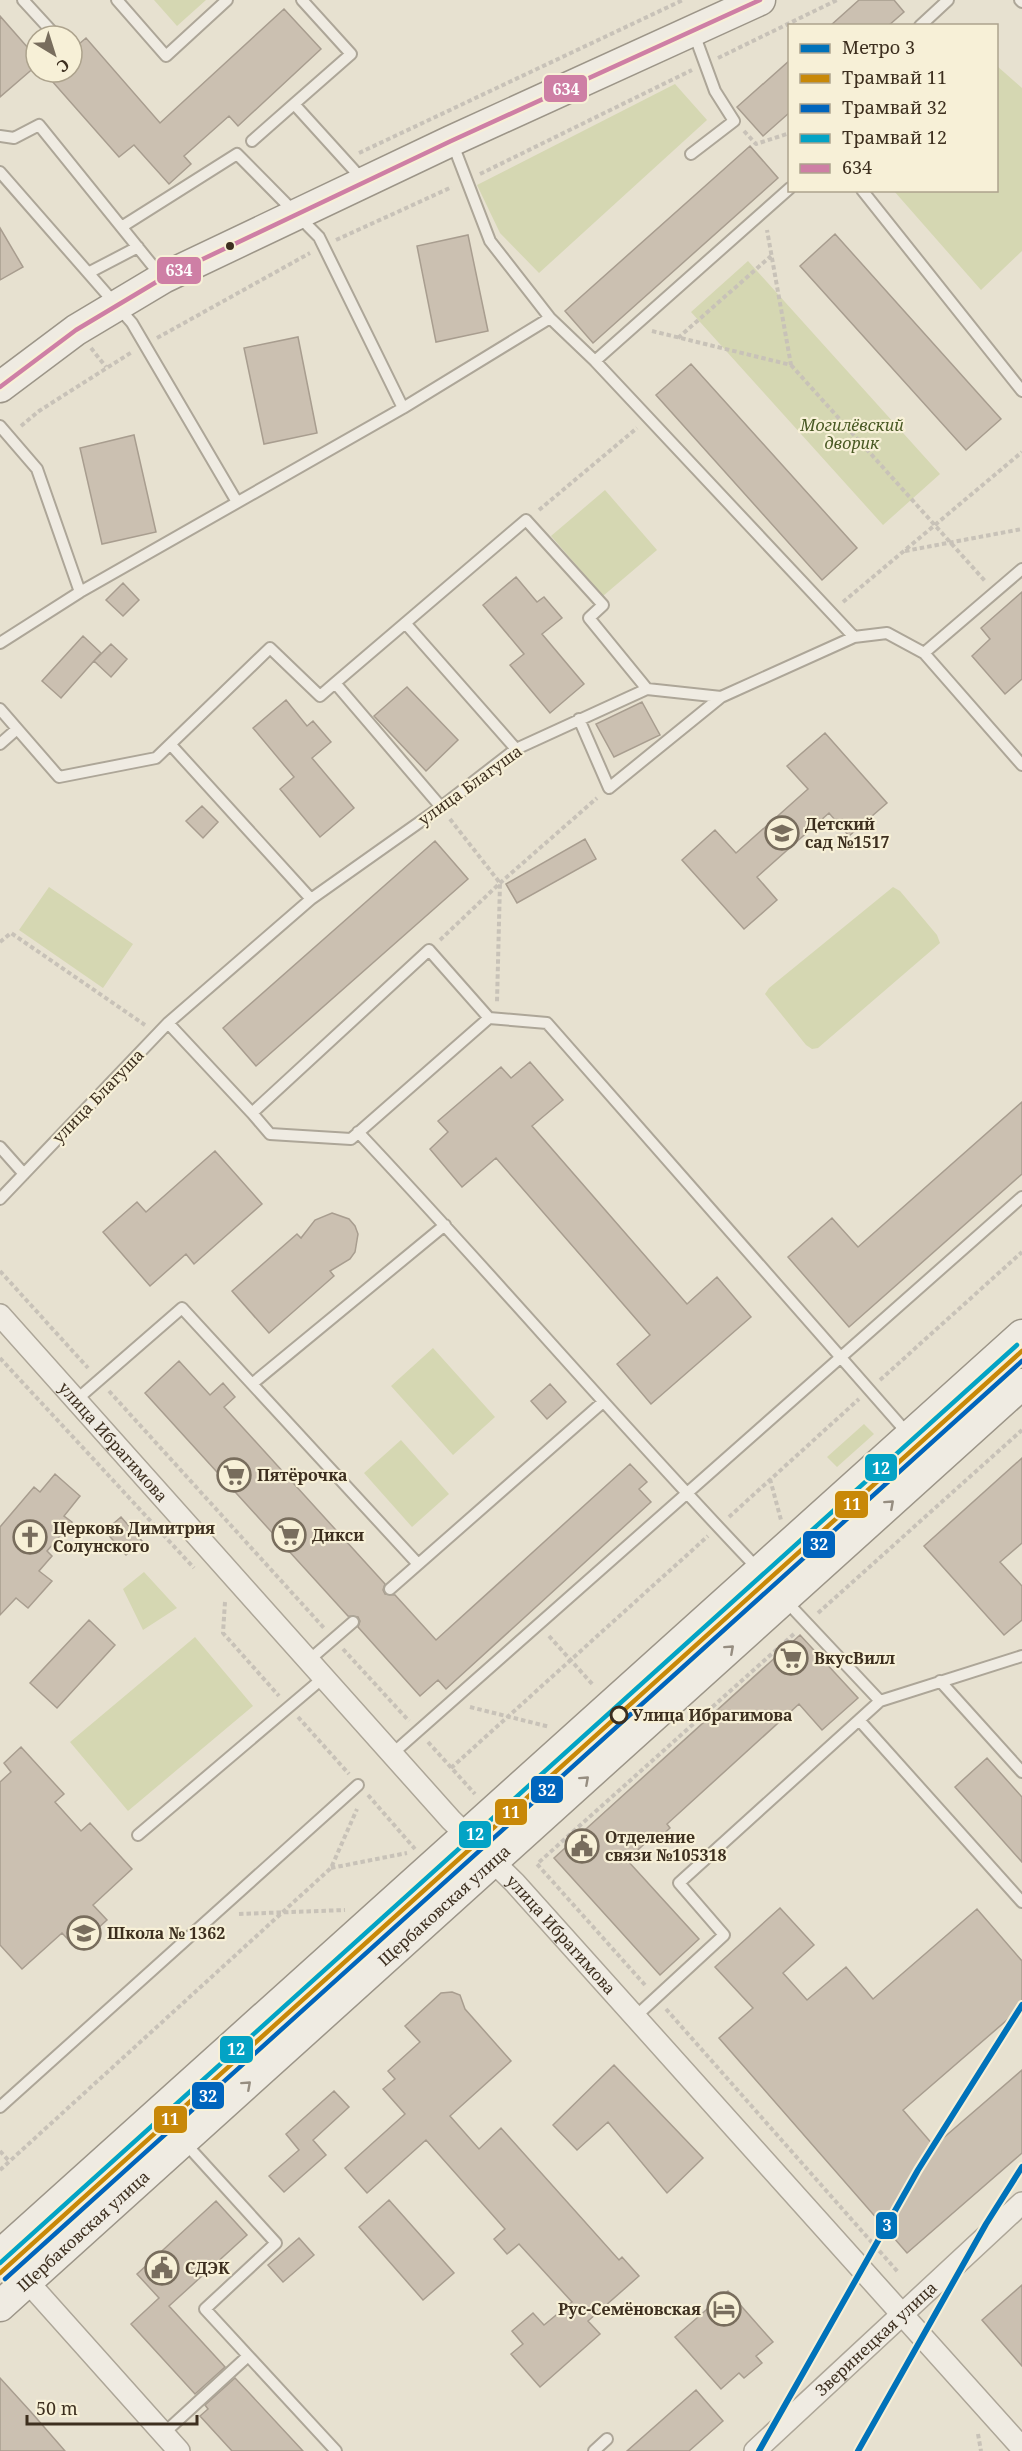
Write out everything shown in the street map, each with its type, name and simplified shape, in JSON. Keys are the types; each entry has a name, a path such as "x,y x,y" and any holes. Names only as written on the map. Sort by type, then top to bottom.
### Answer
{"main road":[{"path":"0,387 76,330 163,278 451,141 760,0"},
{"path":"1,2254 1022,1335"},
{"name":"Щербаковская улица","path":"0,2306 495,1862 1022,1384"}],"street":[{"name":"улица Ибрагимова","path":"0,1315 323,1678 466,1836 495,1862 1022,2448"},
{"name":"Зверинецкая улица","path":"755,2451 1022,2203"},
{"path":"1,2254 179,2451"}],"lane":[{"path":"23,0 45,24"},
{"path":"117,0 166,56 227,0"},
{"path":"252,141 351,54 302,0"},
{"path":"922,24 948,0"},
{"path":"691,154 734,121 715,91 693,31"},
{"path":"294,104 364,182"},
{"path":"0,136 14,138 39,125 163,278"},
{"path":"451,141 489,241 550,318 595,362 854,637"},
{"path":"123,226 237,154 319,237 403,408"},
{"path":"0,172 90,272 145,344 237,502"},
{"path":"595,362 788,189"},
{"path":"864,192 1022,391"},
{"path":"90,272 138,247"},
{"path":"0,643 80,592 403,408 550,318"},
{"path":"0,426 37,469 80,592"},
{"path":"0,709 59,777 156,758 270,648 320,696 526,520 603,605 589,618 647,689 721,698"},
{"path":"924,653 1022,569"},
{"path":"406,624 516,749"},
{"path":"579,719 609,788 721,698 854,637 887,633 924,653 1022,765"},
{"path":"334,683 441,807"},
{"name":"улица Благуша","path":"0,1199 168,1023 310,899 441,807 516,749 647,689"},
{"path":"0,744 17,729"},
{"path":"171,745 310,899"},
{"path":"252,1113 429,950 493,1018 547,1023 910,1436"},
{"path":"168,1023 270,1134 351,1139 493,1018"},
{"path":"358,1132 445,1225 685,1493 760,1572"},
{"path":"0,1147 24,1174"},
{"path":"392,1754 1022,1197"},
{"path":"252,1384 445,1225"},
{"path":"75,1401 182,1308 418,1564"},
{"path":"390,1589 603,1402"},
{"path":"784,1600 880,1701"},
{"path":"308,1661 353,1622"},
{"path":"635,2017 723,1935 678,1883 880,1701 1022,1656"},
{"path":"138,1835 323,1678"},
{"path":"940,1681 1022,1772"},
{"path":"859,1720 1022,1902"},
{"path":"0,2107 358,1785"},
{"path":"184,2141 276,2243 205,2309 336,2451"},
{"path":"163,2434 248,2356"},
{"path":"594,2451 607,2439"}],"path":[{"path":"344,159 683,0"},
{"path":"9,436 49,405 145,344 323,246 466,181 837,0"},
{"path":"734,121 756,144 788,133"},
{"path":"764,211 791,365 995,592"},
{"path":"678,338 772,255"},
{"path":"635,327 791,365"},
{"path":"526,520 648,419"},
{"path":"831,612 1022,452"},
{"path":"904,551 1022,529"},
{"path":"429,950 500,883 609,788"},
{"path":"441,807 500,883 493,1018"},
{"path":"0,942 11,933 158,1034"},
{"path":"451,1768 1022,1252"},
{"path":"0,1271 477,1796"},
{"path":"0,1358 202,1577"},
{"path":"898,2272 537,1864 1022,1430"},
{"path":"770,1479 782,1523"},
{"path":"218,1595 226,1604 223,1633 358,1785"},
{"path":"538,1624 597,1689"},
{"path":"450,1702 554,1728"},
{"path":"0,2170 331,1868 365,1792 417,1851"},
{"path":"409,1859 417,1851"},
{"path":"331,1868 417,1851"},
{"path":"211,1916 350,1909"},
{"path":"0,2151 9,2161"},
{"path":"978,2434 981,2451"}],"green space":[{"path":"154,0 206,0 177,26"},
{"path":"998,67 1022,88 1022,251 981,290 895,192 998,192"},
{"path":"675,84 707,120 539,273 500,233 477,185"},
{"name":"Могилёвский дворик","path":"748,261 940,474 883,525 691,312"},
{"path":"605,490 657,550 603,596 551,536"},
{"path":"49,887 133,944 103,988 19,930"},
{"path":"893,887 900,891 937,935 940,943 818,1048 812,1049 806,1045 765,994 769,988"},
{"path":"433,1348 495,1417 453,1455 391,1386"},
{"path":"864,1424 874,1434 837,1467 827,1457"},
{"path":"401,1440 449,1494 412,1527 364,1473"},
{"path":"144,1572 177,1608 143,1630 123,1589"},
{"path":"195,1637 253,1706 128,1811 70,1742"}],"building":[{"path":"859,0 894,0 904,12 890,24 832,24"},
{"path":"284,9 321,49 238,126 229,116 184,156 191,164 169,184 134,145 119,157 55,84 84,84 84,40 86,38 160,123"},
{"path":"0,16 24,43 24,76 0,97"},
{"path":"788,62 788,114 763,136 737,107"},
{"path":"750,146 778,178 593,343 565,311"},
{"path":"0,228 23,267 0,280"},
{"path":"835,234 1001,419 966,450 800,266"},
{"path":"468,235 488,331 436,342 417,246"},
{"path":"298,337 317,433 264,444 244,348"},
{"path":"691,364 857,548 822,580 656,395"},
{"path":"134,435 156,532 102,544 80,448"},
{"path":"516,577 537,602 544,597 562,618 542,634 584,684 550,713 510,665 524,654 483,605"},
{"path":"123,583 139,600 123,616 106,600"},
{"path":"1022,592 1022,679 1005,694 972,656 990,639 981,628"},
{"path":"83,636 101,653 61,698 42,681"},
{"path":"111,644 127,659 111,677 94,661"},
{"path":"407,687 458,740 426,771 374,716"},
{"path":"286,700 307,726 313,721 331,742 312,758 354,808 320,837 280,789 294,777 253,728"},
{"path":"642,702 660,735 614,757 596,724"},
{"name":"Детский сад №1517","path":"825,733 887,803 849,836 829,813 757,877 777,900 744,929 682,860 715,830 736,853 808,789 787,766"},
{"path":"202,806 218,822 203,838 186,821"},
{"path":"585,839 596,859 517,903 506,884"},
{"path":"435,841 468,879 256,1066 223,1028"},
{"path":"530,1062 563,1100 532,1126 687,1304 717,1277 751,1317 651,1404 617,1364 650,1335 496,1158 462,1187 430,1149 448,1132 438,1121 501,1067 511,1078"},
{"path":"1022,1102 1022,1174 849,1327 788,1257 832,1218 858,1247"},
{"path":"215,1151 262,1204 194,1264 186,1254 150,1286 103,1232 137,1202 146,1212"},
{"path":"332,1213 349,1219 355,1226 358,1234 355,1252 350,1259 330,1271 334,1276 269,1333 232,1291 297,1234 301,1238 315,1220"},
{"path":"179,1361 210,1395 223,1383 235,1397 224,1407 385,1584 383,1590 385,1594 395,1595 436,1640 630,1464 647,1482 639,1489 651,1502 446,1689 438,1680 420,1696 358,1627 360,1621 358,1617 348,1616 145,1393"},
{"path":"550,1384 566,1402 547,1419 531,1401"},
{"path":"1022,1458 1022,1543 1000,1562 1022,1586 1022,1620 1004,1635 924,1546"},
{"name":"Церковь Димитрия Солунского","path":"55,1474 80,1496 64,1516 72,1522 47,1551 52,1556 39,1571 52,1581 28,1608 16,1598 0,1615 0,1527 34,1487 40,1492"},
{"path":"121,1517 142,1541 126,1555 105,1531"},
{"path":"89,1620 115,1645 57,1708 30,1683"},
{"path":"800,1635 858,1698 822,1730 799,1704 667,1824 670,1828 658,1839 654,1835 627,1860 699,1939 660,1975 554,1858"},
{"path":"21,1747 64,1794 55,1802 81,1831 90,1823 132,1869 93,1905 107,1920 76,1948 62,1933 22,1969 0,1945 0,1782 11,1772 4,1763"},
{"path":"987,1758 1022,1797 1022,1862 955,1787"},
{"path":"780,1908 814,1945 783,1973 807,2000 846,1967 873,1999 977,1909 1022,1961 1022,2007 903,2110 934,2146 1022,2070 1022,2153 907,2253 719,2038 753,2008 715,1967"},
{"path":"452,1992 460,1995 465,2009 511,2061 450,2116 479,2149 501,2128 619,2260 622,2257 639,2276 588,2321 600,2334 540,2387 511,2354 523,2344 512,2331 533,2313 544,2325 572,2302 519,2244 507,2254 494,2239 505,2229 426,2140 367,2193 345,2168 405,2114 383,2089 395,2079 388,2071 420,2042 405,2026 441,1993"},
{"path":"614,2065 703,2158 667,2193 608,2122 577,2150 553,2125"},
{"path":"334,2091 349,2107 313,2140 326,2155 284,2192 269,2176 299,2150 286,2134"},
{"path":"389,2200 454,2273 423,2300 359,2227"},
{"path":"216,2201 247,2235 169,2306 225,2367 195,2394 131,2324 159,2298 137,2274"},
{"path":"299,2238 314,2255 283,2282 268,2265"},
{"path":"1022,2285 1022,2366 982,2320"},
{"path":"728,2291 773,2342 756,2356 762,2363 744,2378 739,2373 721,2389 675,2337"},
{"path":"0,2378 31,2412 65,2451 0,2451"},
{"path":"235,2378 303,2451 232,2451 200,2416 208,2409 205,2405"},
{"path":"696,2390 723,2421 689,2451 627,2451"}],"metro line":[{"name":"3","path":"759,2451 918,2170 1022,2005"},
{"name":"3","path":"858,2451 986,2224 1022,2167"}],"tram line":[{"name":"12","path":"0,2263 1017,1345"},
{"name":"11","path":"0,2273 1022,1351"},
{"name":"32","path":"5,2279 1022,1361"}],"transit line":[{"name":"634","path":"0,387 76,330 163,278 451,141 760,0"}],"place":[{"name":"Детский сад №1517","path":"782,833"},
{"name":"Пятёрочка","path":"234,1475"},
{"name":"Дикси","path":"289,1535"},
{"name":"Церковь Димитрия Солунского","path":"30,1537"},
{"name":"ВкусВилл","path":"791,1658"},
{"name":"Улица Ибрагимова","path":"619,1715"},
{"name":"Отделение связи №105318","path":"582,1846"},
{"name":"Школа № 1362","path":"84,1933"},
{"name":"СДЭК","path":"162,2268"},
{"name":"Рус-Семёновская","path":"724,2309"}]}
